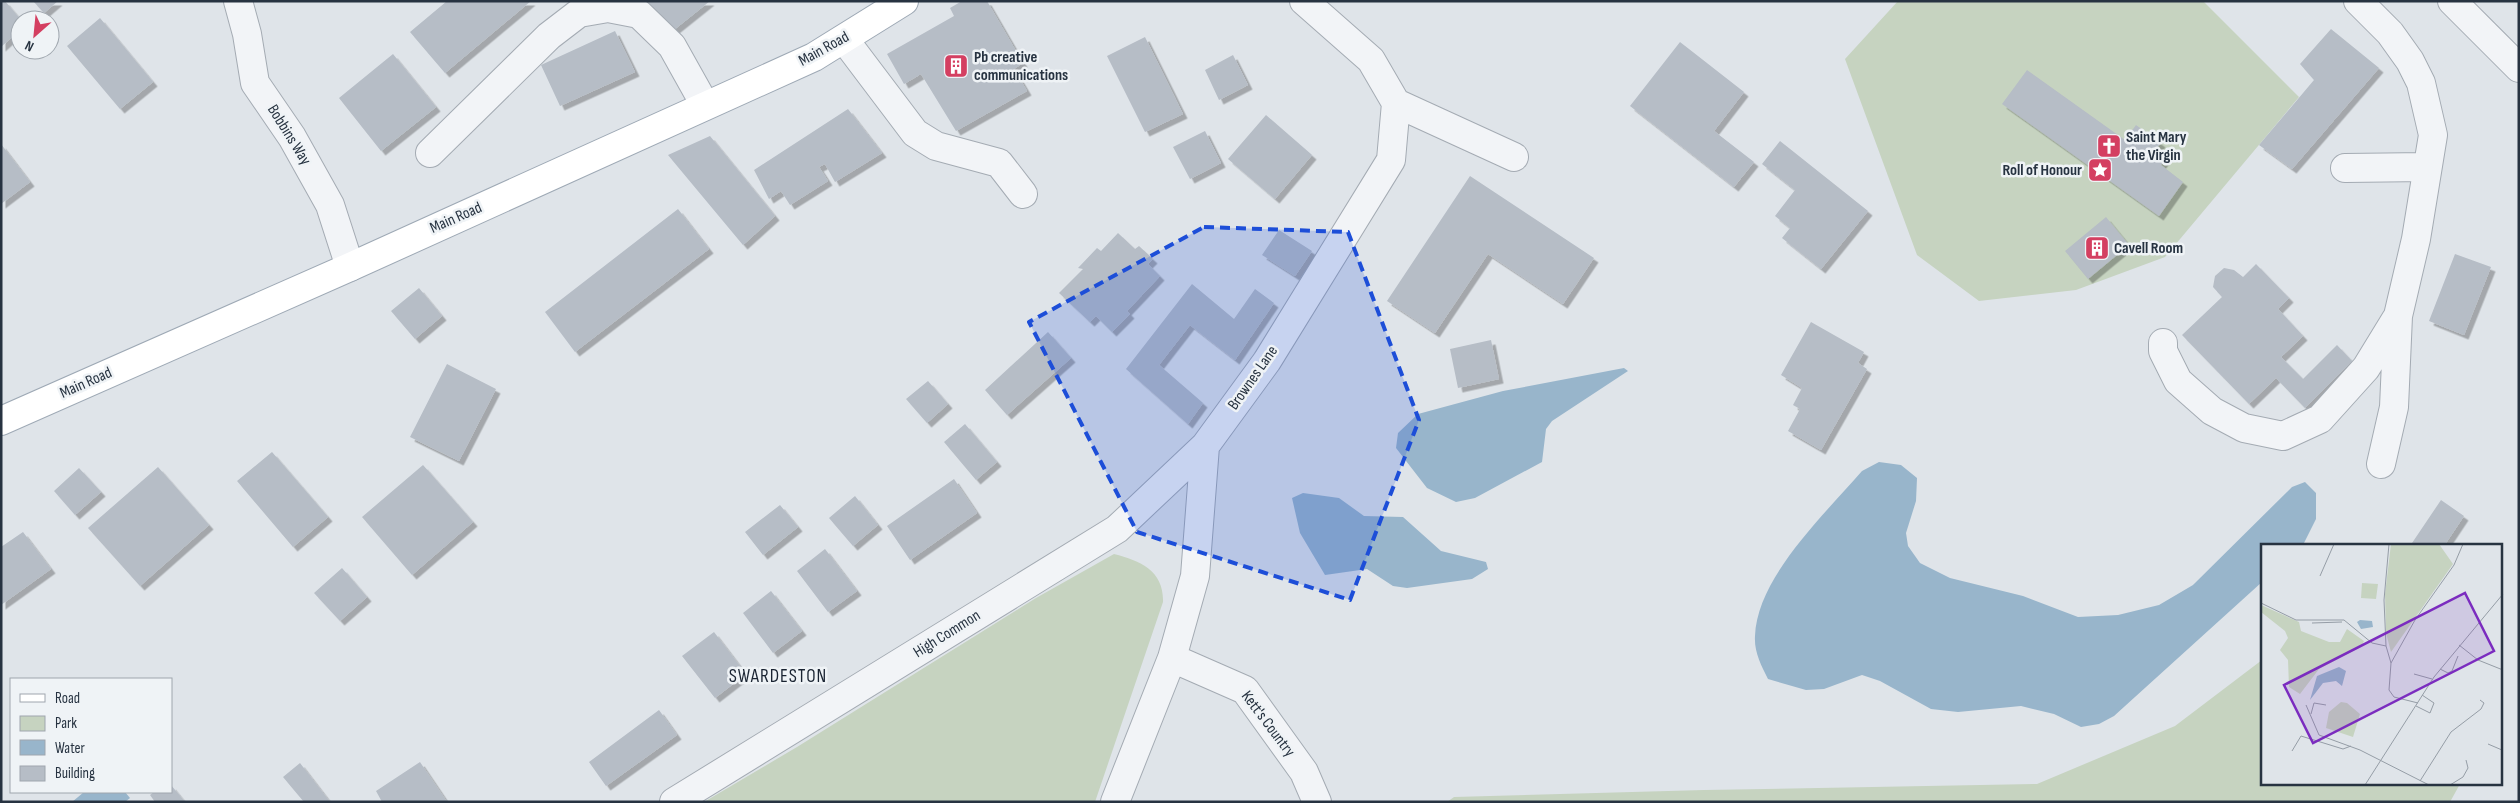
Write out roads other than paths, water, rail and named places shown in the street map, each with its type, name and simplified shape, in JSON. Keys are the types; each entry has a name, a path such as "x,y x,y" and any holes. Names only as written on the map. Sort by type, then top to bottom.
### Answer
{"main road":[{"name":"Main Road","path":"1,421 350,267 814,57 904,1"}],"street":[{"name":"Bobbins Way","path":"238,1 247,34 255,83 292,137 330,205 350,267"},
{"path":"1304,1 1371,60 1396,103 1514,157"},
{"path":"2358,1 2390,33 2410,61 2421,83 2433,135 2426,167 2416,239 2398,316 2394,407 2381,464"},
{"path":"2452,1 2519,68"},
{"path":"430,153 549,36 579,13 608,8 639,14 672,46 705,105"},
{"path":"844,38 915,133 936,146 999,164 1023,194"},
{"name":"Brownes Lane","path":"1205,446 1267,361 1391,160 1396,103"},
{"path":"2345,168 2426,167"},
{"path":"2163,343 2164,351 2178,381 2212,411 2244,428 2283,436 2320,419 2366,368 2398,316"},
{"path":"1115,802 1172,658 1195,576 1205,446"},
{"name":"High Common","path":"674,802 1117,529 1205,446"},
{"name":"Kett's Country","path":"1172,658 1245,690 1304,772 1317,802"}],"water":[{"path":"1624,368 1628,371 1552,421 1546,429 1542,462 1475,498 1456,502 1427,488 1396,448 1398,433 1418,414 1503,391"},
{"path":"1879,462 1901,465 1917,478 1916,501 1906,533 1908,546 1920,563 1950,578 2023,596 2078,617 2118,615 2159,605 2193,585 2292,487 2305,482 2316,493 2316,519 2304,544 2261,544 2261,583 2114,716 2099,724 2081,727 2054,714 2021,706 1958,712 1931,709 1880,681 1862,675 1824,689 1806,690 1768,679 1758,658 1755,642 1759,614 1767,591 1795,548 1862,471"},
{"path":"1303,493 1339,498 1364,516 1403,517 1441,551 1486,562 1488,569 1472,579 1407,588 1393,586 1367,569 1325,575 1300,533 1292,498"},
{"path":"83,793 126,793 130,798 125,802 72,802"}],"place":[{"name":"Pb creative communications","path":"956,66"},
{"name":"Saint Mary the Virgin","path":"2109,146"},
{"name":"Roll of Honour","path":"2100,170"},
{"name":"Cavell Room","path":"2097,248"}],"district":[{"name":"SWARDESTON","path":"778,676"}]}
